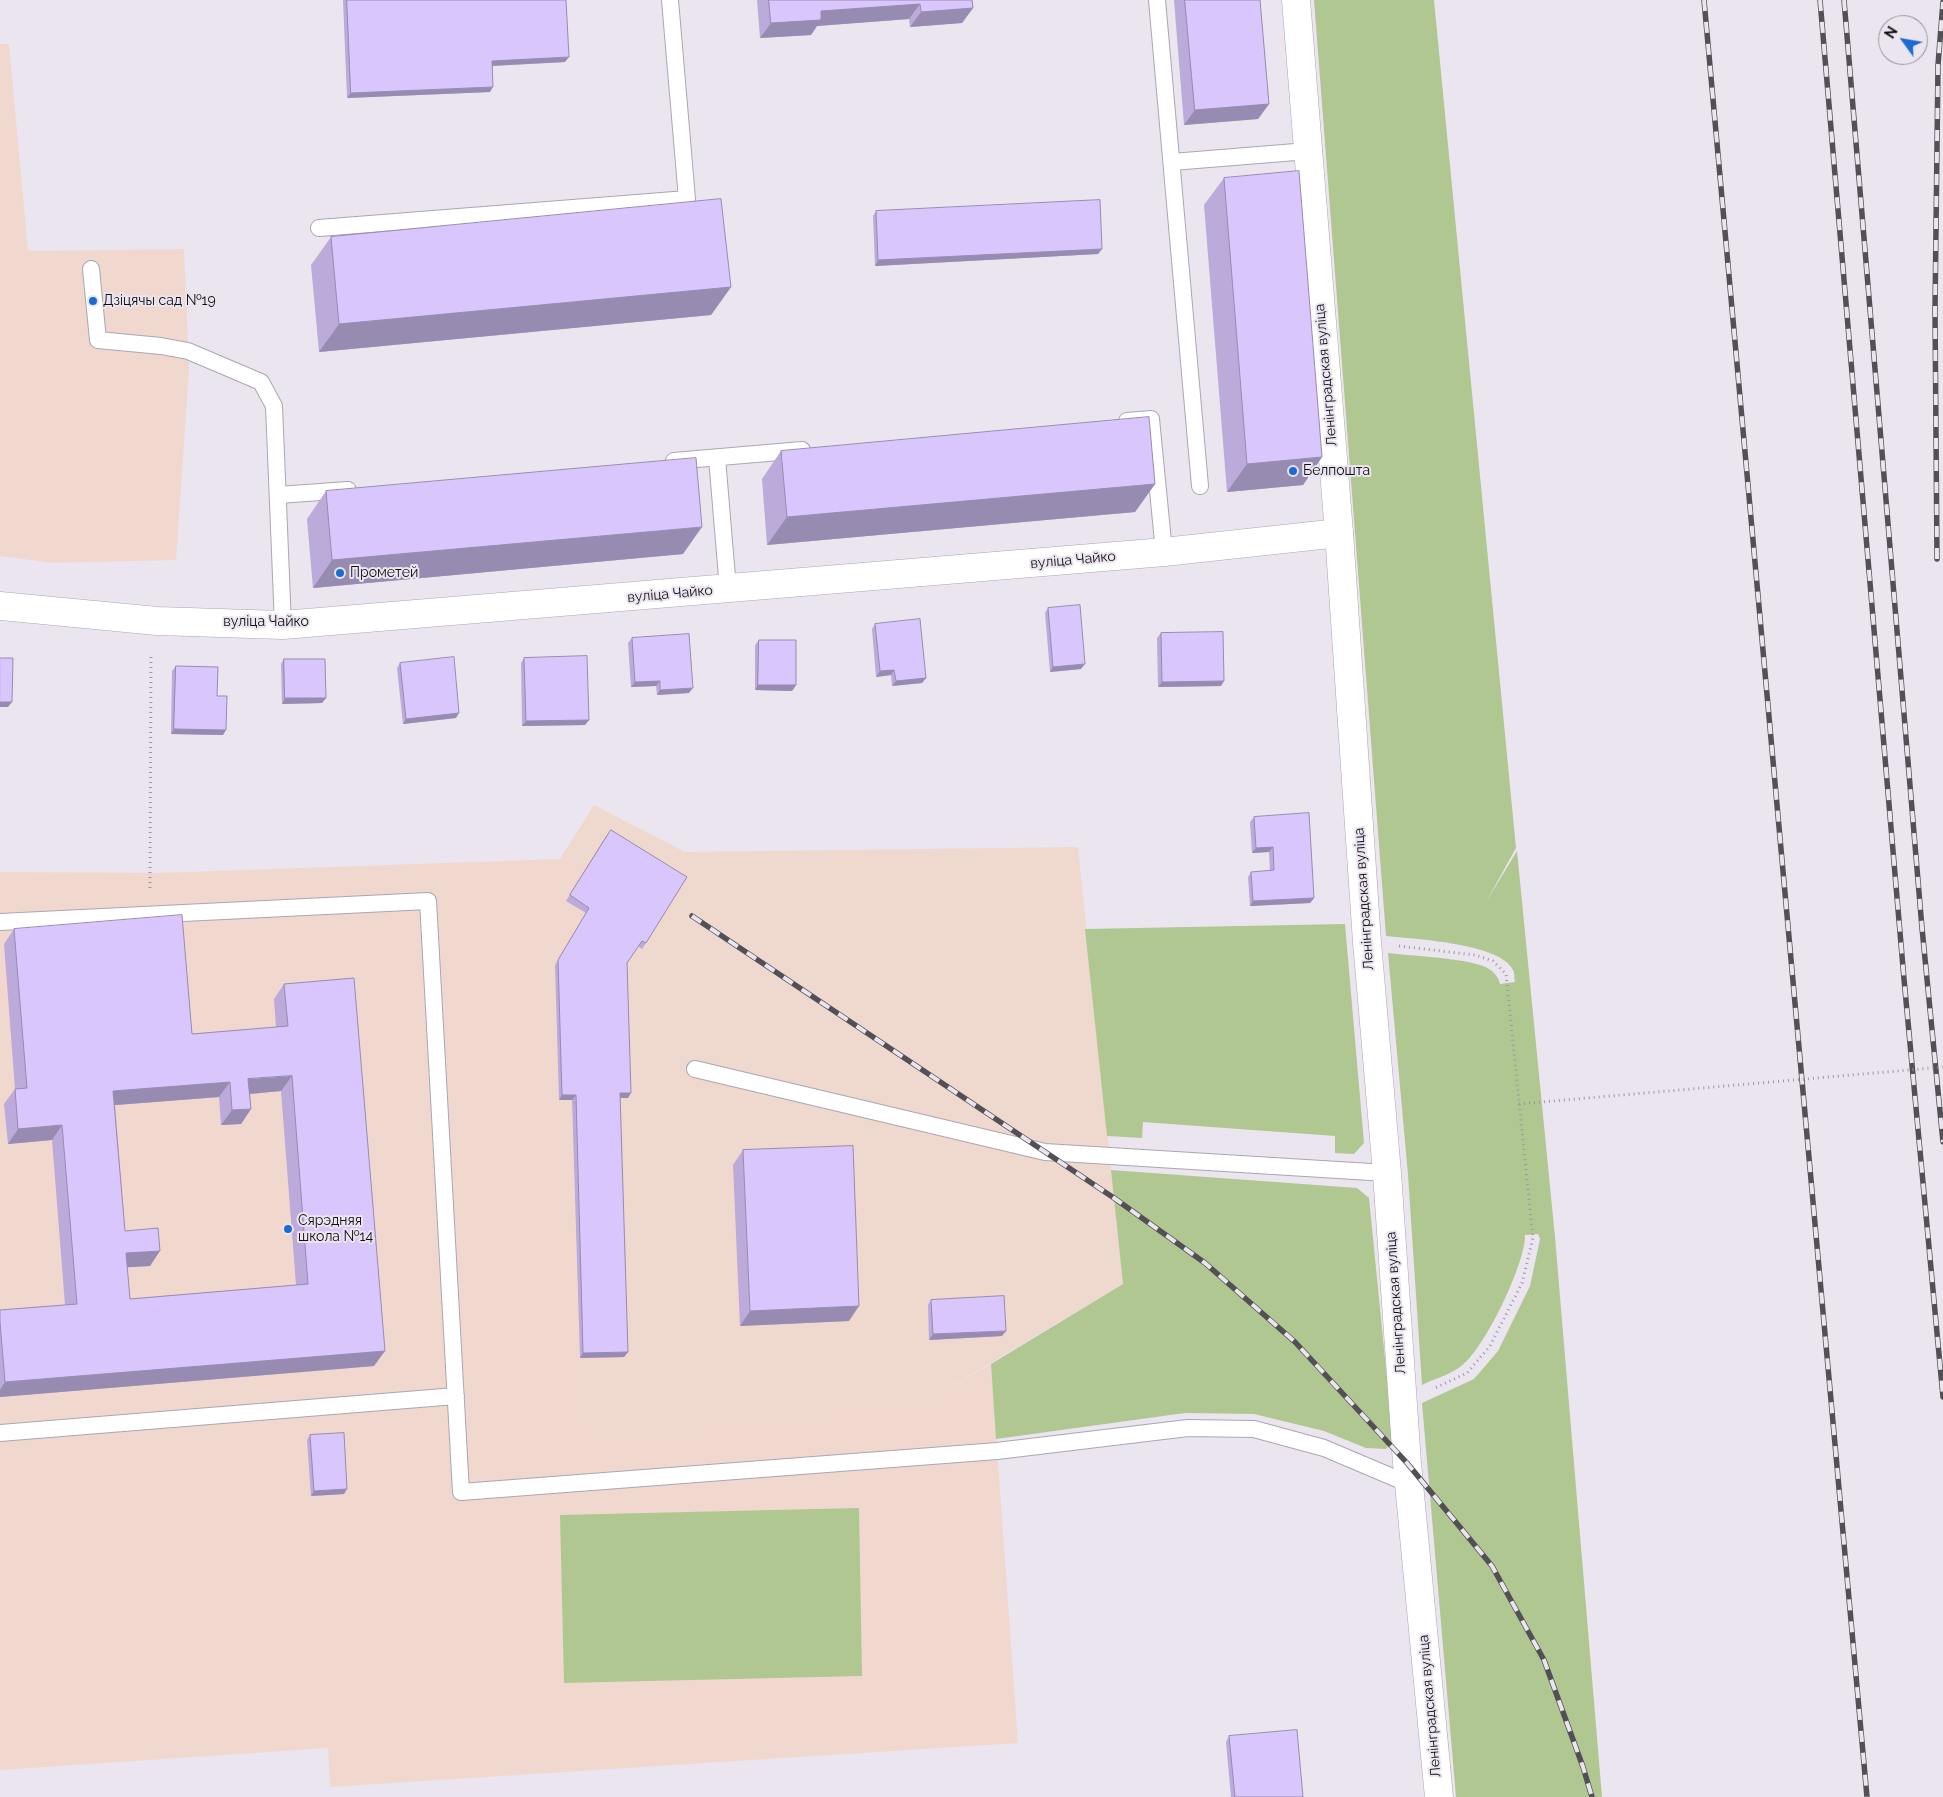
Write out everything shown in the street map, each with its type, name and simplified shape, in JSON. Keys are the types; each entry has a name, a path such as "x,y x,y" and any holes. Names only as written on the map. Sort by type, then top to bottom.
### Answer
{"street":[{"name":"Ленінградская вуліца","path":"1296,0 1339,533 1367,942 1388,1173 1409,1484 1439,1797"},
{"name":"вуліца Чайко","path":"0,606 157,621 283,625 1164,552 1339,533"}],"lane":[{"path":"319,228 687,199 670,0"},
{"path":"1157,0 1200,486"},
{"path":"1172,162 1308,151"},
{"path":"91,269 98,340 161,346 188,351 261,382 274,406 283,625"},
{"path":"1112,423 1151,419 1164,552"},
{"path":"658,463 815,449"},
{"path":"717,458 728,589"},
{"path":"278,495 367,489"},
{"path":"0,922 428,900 461,1492 997,1451 1188,1428 1254,1429 1324,1448 1409,1484"},
{"path":"695,1069 1044,1152 1388,1173"},
{"path":"0,1433 456,1396"}],"path":[{"path":"150,913 151,654 158,638 157,621"},
{"path":"1367,942 1475,955 1493,961 1506,974 1533,1238 1522,1283 1490,1346 1467,1373 1403,1402"},
{"path":"1519,1104 1943,1067"}],"shaded area":[{"name":"Дзіцячы сад №19","path":"0,44 9,44 28,251 184,249 189,370 176,560 53,563 0,556"},
{"path":"594,805 685,852 1078,847 1123,1284 937,1395 595,1437 580,1358 572,1100 559,1101 555,965 589,863 560,859"},
{"name":"Сярэдняя школа №14","path":"560,859 590,863 586,913 555,965 559,1100 572,1100 580,1358 595,1437 937,1395 991,1364 1018,1743 330,1787 328,1748 0,1770 0,872 158,873"}],"green space":[{"path":"1314,0 1434,0 1516,848 1486,902 1517,851 1555,1237 1602,1797 1456,1797 1422,1403 1474,1379 1498,1351 1530,1286 1540,1239 1538,1234 1525,1235 1519,1265 1502,1306 1480,1344 1469,1358 1456,1370 1422,1385 1408,1175 1388,953 1470,962 1491,970 1500,984 1515,982 1513,970 1505,961 1492,954 1455,944 1386,936"},
{"path":"1345,924 1364,1143 1354,1154 1335,1153 1335,1136 1143,1122 1142,1138 1107,1136 1085,929"},
{"path":"1111,1170 1357,1188 1369,1198 1393,1439 1386,1449 1366,1448 1324,1431 1254,1414 1185,1413 996,1439 991,1364 1123,1284"},
{"path":"859,1508 862,1676 564,1683 560,1515"}],"building":[{"path":"347,0 566,0 569,57 492,61 493,87 351,93"},
{"path":"769,0 972,0 973,8 921,12 920,4 821,11 821,20 771,23"},
{"path":"1185,0 1260,0 1269,104 1195,110"},
{"path":"1299,171 1322,457 1247,464 1224,178"},
{"path":"721,199 731,287 339,324 331,237"},
{"path":"1100,200 1102,249 878,260 876,211"},
{"path":"1149,417 1155,484 787,517 781,451"},
{"path":"696,458 702,527 332,560 326,491"},
{"path":"1080,605 1085,664 1053,667 1048,608"},
{"path":"920,619 926,678 896,681 894,670 880,671 875,624"},
{"path":"1223,632 1224,681 1162,682 1161,633"},
{"path":"689,634 693,688 660,690 660,681 635,682 632,638"},
{"path":"759,640 796,640 796,685 758,685"},
{"path":"587,656 589,720 526,721 524,658"},
{"path":"454,657 459,713 406,719 400,663"},
{"path":"0,658 13,658 12,702 0,702"},
{"path":"284,659 325,659 326,698 285,698"},
{"path":"176,666 218,667 217,696 227,696 226,730 174,729"},
{"path":"1309,813 1314,898 1253,901 1251,872 1274,870 1273,847 1256,848 1254,817"},
{"path":"611,830 687,877 646,943 642,941 627,963 631,1093 620,1093 628,1352 583,1353 576,1095 562,1095 558,960 589,908 570,895"},
{"path":"182,915 192,1034 288,1026 284,984 354,978 385,1351 5,1382 0,1310 77,1304 62,1125 18,1129 15,1089 27,1088 14,929","holes":["292,1076 308,1284 130,1299 126,1253 160,1251 158,1228 125,1231 113,1091 230,1082 232,1110 251,1109 248,1079"]},
{"path":"853,1146 859,1306 750,1311 743,1150"},
{"path":"1004,1296 1006,1331 933,1334 931,1300"},
{"path":"344,1433 347,1489 314,1491 310,1435"},
{"path":"1297,1730 1303,1797 1235,1797 1229,1736"}],"railway":[{"path":"1704,0 1867,1797"},
{"path":"1820,0 1904,979 1943,1397"},
{"path":"1844,0 1922,928 1943,1142"},
{"path":"1937,559 1935,310 1938,65 1943,2"},
{"path":"692,916 1114,1198 1205,1263 1295,1342 1407,1463 1492,1566 1544,1660 1592,1797"}],"place":[{"name":"Дзіцячы сад №19","path":"93,301"},
{"name":"Белпошта","path":"1293,471"},
{"name":"Прометей","path":"340,573"},
{"name":"Сярэдняя школа №14","path":"288,1229"}]}
